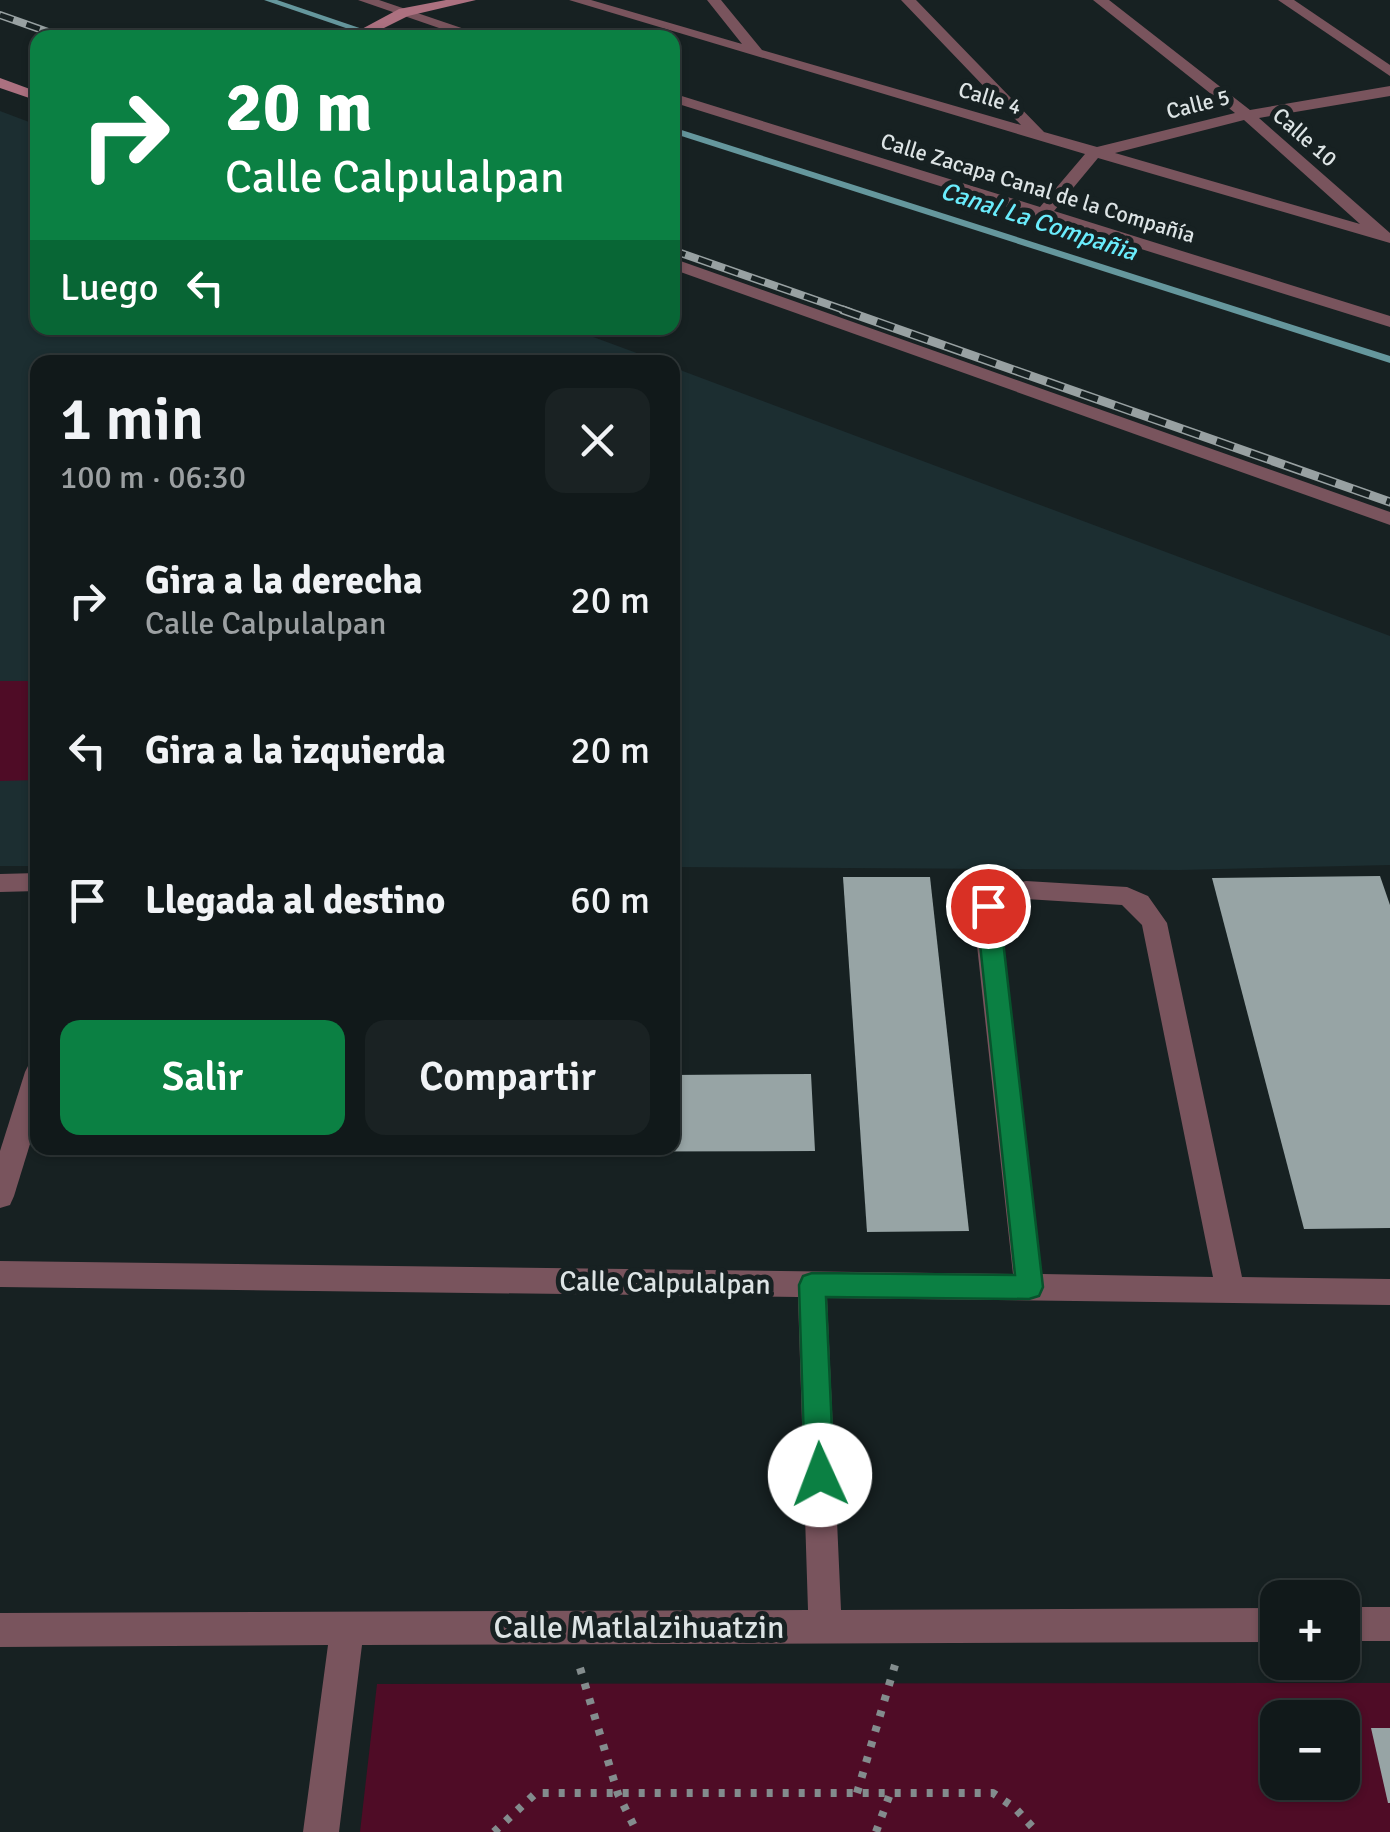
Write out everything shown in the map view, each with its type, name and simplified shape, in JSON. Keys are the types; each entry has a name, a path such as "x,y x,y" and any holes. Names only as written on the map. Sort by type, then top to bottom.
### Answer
{"street":[{"path":"365,0 459,30"},
{"path":"367,30 404,12 435,3 469,0"},
{"name":"Calle 4","path":"576,0 1387,237"},
{"path":"714,0 756,50"},
{"path":"908,0 1041,137"},
{"name":"Calle 10","path":"1100,0 1246,115 1387,237"},
{"path":"1285,0 1390,72"},
{"path":"0,83 30,94"},
{"name":"Calle 5","path":"1094,153 1246,115 1390,91"},
{"name":"Calle Zacapa Canal de la Compañía","path":"680,99 1390,322"},
{"path":"1044,214 1094,153"},
{"path":"680,266 1390,519"},
{"path":"0,883 30,882"},
{"path":"1029,1287 987,918 994,897 1026,890 1127,896 1148,912 1154,923 1230,1290"},
{"path":"0,1196 30,1098"},
{"name":"Calle Calpulalpan","path":"0,1274 1390,1292"},
{"path":"812,1285 826,1627"},
{"path":"1360,1624 1390,1624"},
{"name":"Calle Matlalzihuatzin","path":"0,1630 1260,1625"},
{"path":"321,1832 347,1628"}],"path":[{"path":"857,1793 907,1626"},
{"path":"567,1627 618,1794 637,1832"},
{"path":"494,1832 536,1794 857,1793 993,1794 1016,1808 1037,1832"},
{"path":"876,1832 890,1794"}],"shaded area":[{"path":"0,111 30,122 30,335 588,335 642,355 30,355 30,866 0,866"},
{"path":"680,370 1390,636 1390,865 1179,870 680,867"},
{"path":"0,681 30,681 30,780 0,781"},
{"path":"1390,1683 1390,1832 360,1832 377,1684"}],"building":[{"path":"1380,876 1390,905 1390,1228 1304,1229 1212,878"},
{"path":"843,877 930,877 969,1231 867,1232"},
{"path":"811,1074 815,1151 680,1151 680,1075"},
{"path":"1371,1728 1390,1728 1390,1803 1388,1803"}],"waterway":[{"name":"Canal La Compañia","path":"268,0 360,30"},
{"name":"Canal La Compañia","path":"680,133 1390,360"}],"railway":[{"path":"0,15 42,30"},
{"path":"680,253 850,312"},
{"path":"843,310 1390,502"}],"route":[{"path":"820,1475 812,1285 1029,1287 988,906"}]}
